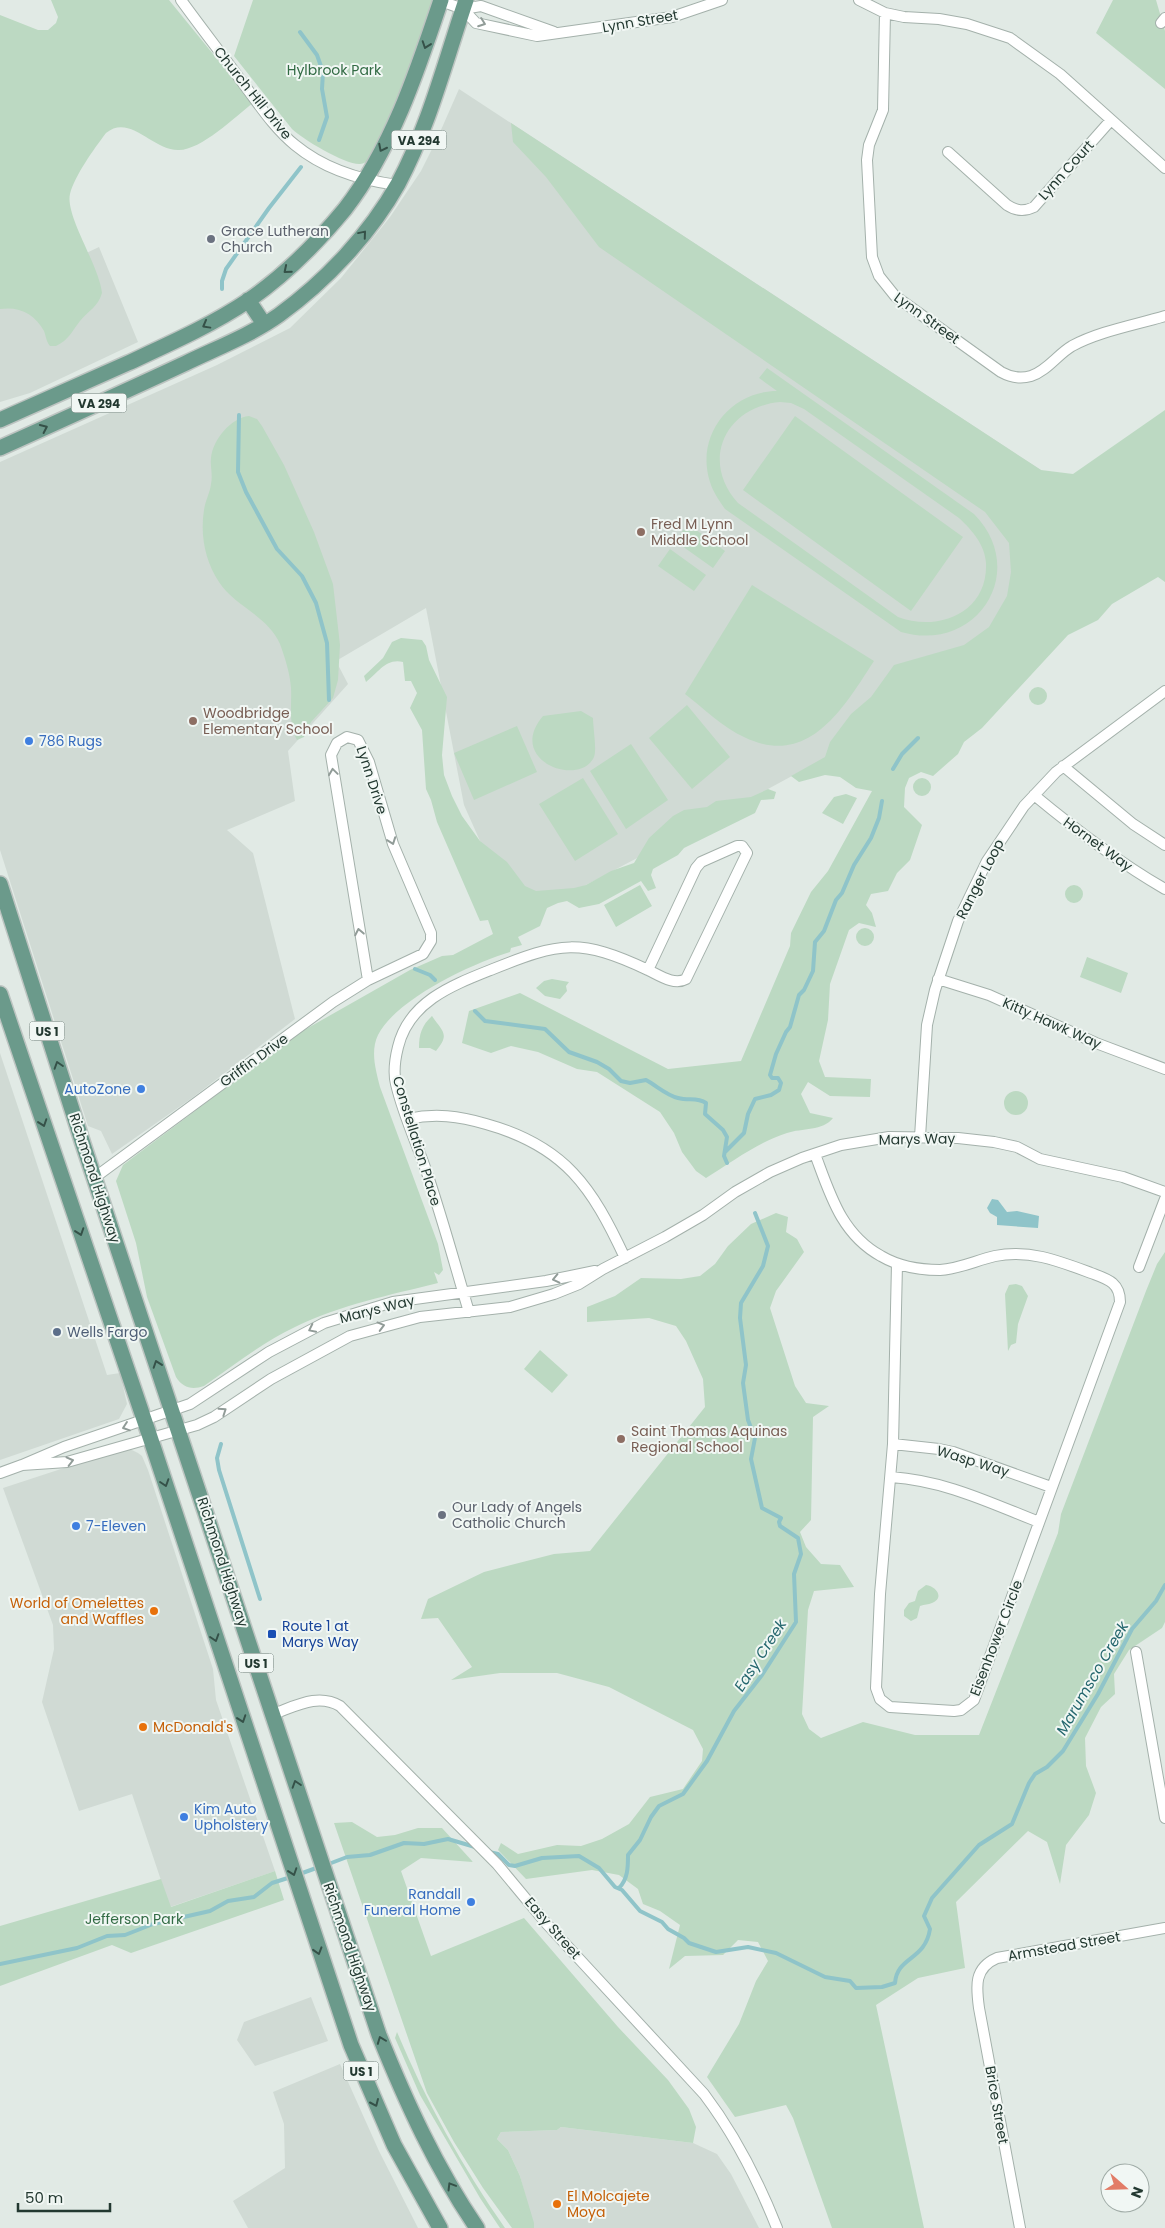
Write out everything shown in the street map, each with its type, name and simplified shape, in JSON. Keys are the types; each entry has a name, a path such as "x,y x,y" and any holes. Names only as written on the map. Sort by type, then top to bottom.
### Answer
{"main road":[{"name":"VA 294","path":"0,420 159,348 248,300 292,265 321,237 345,208 364,180 396,120 410,88 441,0"},
{"name":"VA 294","path":"0,448 217,349 264,324 311,289 339,262 374,221 397,185 421,133 464,5"},
{"path":"248,300 264,324"},
{"name":"Richmond Highway","path":"0,884 94,1178 379,2035 395,2074 443,2172 476,2228"},
{"name":"US 1","path":"0,994 145,1420 323,1967 360,2069 394,2145 440,2228"}],"street":[{"name":"Church Hill Drive","path":"181,0 285,136 314,158 364,180 397,185"},
{"name":"Lynn Street","path":"441,0 464,5 481,6 556,33"},
{"name":"Lynn Street","path":"464,5 476,22 537,36 672,17 722,0"},
{"path":"859,0 884,13 967,24 1010,38 1060,74 1165,168"},
{"name":"Lynn Street","path":"884,13 883,110 869,145 866,160 872,258 879,276 887,288 895,296 1001,372 1017,377 1038,373 1060,354 1084,340 1165,316"},
{"name":"Lynn Court","path":"948,152 1006,206 1014,209 1028,210 1034,207 1111,120"},
{"name":"Ranger Loop","path":"920,1137 927,1025 938,979 958,921 973,887 1002,836 1034,795 1063,766 1165,691"},
{"name":"Lynn Drive","path":"368,980 331,755 337,743 347,737 353,737 361,743 369,762 393,844 430,928 431,941 422,955"},
{"path":"1063,766 1133,824 1165,845"},
{"name":"Hornet Way","path":"1034,795 1095,843 1165,889"},
{"name":"Constellation Place","path":"469,1312 427,1172 396,1084 396,1054 407,1024 414,1014 439,993 454,984 550,948 569,946 615,954 648,970 674,982 681,982 686,979 747,853 742,846 737,846 701,862 696,868 648,970"},
{"name":"Griffin Drive","path":"94,1178 318,1012 368,980 422,955"},
{"name":"Kitty Hawk Way","path":"938,979 989,995 1096,1043 1165,1069"},
{"path":"408,1119 453,1116 504,1129 540,1145 558,1158 584,1184 612,1229 625,1258"},
{"name":"Marys Way","path":"22,1466 67,1462 197,1425 214,1417 271,1379 350,1336 420,1317 510,1307 547,1297 579,1284 603,1269 665,1237 764,1175 841,1145 889,1137 920,1137 958,1138 1009,1145 1024,1150 1040,1159 1123,1178 1165,1192"},
{"name":"Eisenhower Circle","path":"815,1154 836,1210 843,1222 867,1247 897,1264 941,1270 996,1256 1034,1255 1052,1258 1111,1281 1117,1287 1120,1302 974,1700 961,1710 954,1711 890,1707 880,1699 876,1688 880,1594 893,1444 897,1264"},
{"path":"1139,1267 1165,1199"},
{"name":"Marys Way","path":"22,1466 64,1447 172,1411 196,1400 268,1352 324,1322 394,1302 546,1282 603,1269"},
{"name":"Wasp Way","path":"893,1444 953,1452 1051,1488"},
{"path":"0,1473 22,1466"},
{"path":"891,1476 913,1478 948,1486 1039,1522"},
{"path":"1136,1652 1165,1818"},
{"name":"Easy Street","path":"273,1714 316,1700 329,1701 340,1706 497,1864 528,1898 546,1923 704,2094 725,2122 750,2165 777,2228"},
{"name":"Armstead Street","path":"977,1982 982,1967 997,1958 1165,1928"},
{"name":"Brice Street","path":"977,1982 980,2008 1020,2228"}],"shaded area":[{"name":"Fred M Lynn Middle School","path":"459,89 1041,470 1035,644 768,789 516,922 464,805 426,608 336,661 348,684 288,751 295,801 227,830 253,853 295,1019 192,1098 112,1154 101,1131 88,1126 0,850 0,462 217,365 290,328 341,278 390,217 421,171"},
{"path":"99,247 138,342 30,393 0,402 0,294"},
{"path":"0,1053 107,1375 120,1373 127,1404 119,1419 0,1460"},
{"path":"122,1449 130,1449 142,1456 148,1470 213,1669 216,1700 275,1871 170,1907 132,1794 79,1811 42,1702 54,1649 53,1625 3,1488"},
{"path":"311,1997 328,2041 255,2066 237,2040 244,2022"},
{"path":"340,2064 379,2151 418,2228 248,2228 233,2201 285,2168 284,2124 273,2092"},
{"path":"561,2127 693,2143 717,2154 731,2174 759,2228 534,2228 520,2176 508,2150 497,2139 501,2132 557,2130"}],"green space":[{"path":"51,0 169,0 253,103 218,132 188,149 169,149 142,134 124,127 115,128 106,133 80,171 70,194 72,215 100,282 102,293 96,305 67,338 56,346 50,346 40,325 26,312 7,308 0,309 0,15 38,30 48,30 56,23 58,17"},
{"name":"Hylbrook Park","path":"253,0 433,0 399,98 370,158 365,162 360,164 353,163 324,151 292,129 234,56"},
{"path":"1113,0 1156,0 1165,31 1165,89 1096,33"},
{"path":"511,123 1041,470 1073,474 1165,410 1165,582 1158,577 1112,604 1098,620 1068,635 982,728 964,742 958,754 933,776 921,772 909,778 905,788 904,807 922,825 910,860 897,873 888,891 871,894 866,905 872,913 876,927 859,923 849,930 830,984 828,1020 819,1061 825,1077 871,1079 870,1097 830,1096 808,1082 801,1094 810,1113 833,1118 829,1122 818,1127 793,1131 776,1137 745,1153 706,1178 696,1171 682,1152 674,1133 660,1112 597,1072 577,1069 538,1052 511,1046 491,1053 462,1043 469,1011 520,993 668,1069 741,1061 790,946 791,933 811,892 828,871 872,791 856,788 840,777 825,775 799,782 791,776 825,757 830,742 851,714 871,697 894,665 964,645 989,627 1007,596 1011,572 1009,543 985,512 599,247 546,177 513,142"},
{"path":"767,368 974,514 990,536 997,560 996,582 987,603 972,619 952,631 928,636 901,632 725,509 714,493 710,482 707,465 708,448 712,433 720,419 731,408 745,399 760,393 777,391 759,378","holes":["780,402 791,403 804,409 959,518 969,528 983,550 986,563 984,580 979,595 970,606 944,620 929,622 913,621 898,617 738,503 727,487 721,470 720,454 724,439 733,425 745,414 761,406"]},
{"path":"249,416 257,419 262,426 284,465 314,532 333,584 340,645 338,680 333,698 311,722 304,737 297,740 291,721 290,677 280,644 275,634 225,590 219,582 207,557 203,538 203,519 212,481 212,451 219,437 230,425"},
{"path":"795,416 963,537 911,611 743,490"},
{"path":"688,524 725,551 713,568 675,541"},
{"path":"670,549 706,575 694,591 658,566"},
{"path":"752,585 874,661 837,714 806,739 788,745 767,745 744,737 721,723 685,694"},
{"path":"401,638 422,640 426,646 429,660 447,697 442,755 444,775 462,816 480,841 507,862 525,886 536,891 574,888 586,885 611,871 634,863 649,838 673,816 684,810 707,807 716,801 751,797 768,789 776,792 774,799 761,800 755,813 684,848 678,855 653,869 651,875 656,888 648,891 641,881 599,904 579,908 567,901 547,908 540,926 518,937 522,945 511,948 510,952 494,957 437,984 401,1008 387,1022 378,1035 374,1048 376,1068 380,1087 438,1244 443,1270 439,1275 434,1272 438,1283 365,1301 312,1319 271,1340 204,1386 188,1387 182,1384 176,1377 147,1297 136,1243 116,1181 123,1165 299,1033 410,970 442,956 453,955 493,934 488,920 480,921 437,822 426,789 422,730 410,708 417,693 411,681 405,681 403,662 397,661 387,664 366,682 364,676 383,658 392,642"},
{"path":"1038,687 1044,690 1047,696 1044,702 1038,705 1032,702 1029,696 1032,690"},
{"path":"687,705 730,757 692,789 649,738"},
{"path":"581,711 593,718 594,757 586,766 575,770 562,770 549,765 539,757 533,746 534,732 543,716"},
{"path":"517,726 537,772 474,800 454,753"},
{"path":"631,744 668,800 626,829 590,771"},
{"path":"583,778 618,834 575,861 539,804"},
{"path":"922,778 928,781 931,787 928,793 922,796 916,793 913,787 916,781"},
{"path":"846,794 857,798 843,824 822,813 834,797"},
{"path":"640,885 652,906 616,927 604,905"},
{"path":"1074,885 1080,888 1083,894 1080,900 1074,903 1068,900 1065,894 1068,888"},
{"path":"865,928 871,931 874,937 871,943 865,946 859,943 856,937 859,931"},
{"path":"1087,957 1128,973 1121,993 1080,977"},
{"path":"552,979 569,982 566,986 567,991 560,999 545,996 536,988 544,981"},
{"path":"432,1016 442,1030 444,1037 436,1051 430,1048 419,1048 422,1030"},
{"path":"1016,1091 1025,1094 1028,1103 1025,1112 1016,1115 1007,1112 1004,1103 1007,1094"},
{"path":"776,1213 788,1217 786,1232 797,1239 804,1252 776,1291 770,1308 795,1386 806,1403 829,1406 813,1417 811,1520 800,1532 806,1547 821,1564 840,1565 854,1587 814,1591 808,1610 802,1714 809,1729 821,1738 863,1722 915,1735 979,1735 1058,1533 1061,1514 1146,1291 1157,1264 1165,1252 1165,1622 1162,1628 1129,1650 1114,1674 1115,1694 1101,1707 1085,1738 1086,1766 1096,1793 1089,1815 1066,1845 1060,1884 1047,1842 1028,1831 956,1902 965,1968 918,1978 876,2005 924,2228 832,2228 793,2118 786,2105 735,2117 707,2077 739,2024 756,1981 768,1961 758,1942 738,1940 723,1955 685,1956 669,1969 680,1925 660,1911 643,1904 638,1889 619,1875 592,1870 526,1879 498,1850 501,1843 518,1854 557,1845 581,1846 602,1839 629,1824 650,1797 683,1789 702,1761 703,1749 693,1730 609,1687 557,1673 500,1673 451,1680 472,1667 438,1618 421,1619 428,1599 484,1572 554,1554 590,1551 705,1407 703,1379 686,1341 676,1326 649,1318 587,1322 587,1307 615,1296 641,1278 681,1279 700,1276 715,1264 728,1246 751,1224"},
{"path":"1016,1284 1022,1286 1028,1296 1018,1324 1016,1343 1011,1345 1008,1351 1005,1294 1009,1285"},
{"path":"540,1350 568,1375 552,1393 524,1369"},
{"path":"926,1585 938,1592 938,1598 932,1603 920,1606 917,1618 911,1621 904,1616 904,1610 909,1603 915,1601 918,1591"},
{"path":"352,1822 377,1837 395,1835 418,1828 442,1828 473,1862 421,1858 401,1871 431,1956 524,1918 618,2027 668,2080 689,2109 696,2127 693,2143 561,2127 557,2130 501,2132 497,2139 508,2150 520,2176 534,2223 534,2228 512,2228 483,2188 454,2142 427,2093 334,1823"},
{"name":"Jefferson Park","path":"275,1871 284,1900 131,1953 112,1945 0,1986 0,1926 161,1879 171,1907"},
{"path":"397,2032 420,2083 446,2133 474,2181 505,2228 500,2228 480,2198 420,2095 395,2038"}],"water":[{"path":"992,1199 998,1200 1007,1212 1017,1211 1039,1216 1038,1228 997,1225 997,1217 990,1213 987,1208"}],"waterway":[{"name":"Easy Creek","path":"300,32 317,55 323,72 322,89 327,117 319,140"},
{"name":"Easy Creek","path":"222,289 222,281 226,269 301,167"},
{"name":"Easy Creek","path":"239,415 238,472 246,492 277,549 302,576 316,603 327,643 329,700"},
{"path":"893,769 902,754 918,738"},
{"path":"725,1152 744,1133 748,1114 755,1099 771,1095 779,1090 781,1083 778,1078 772,1078 770,1075 776,1054 790,1027 799,995 804,990 813,971 815,942 824,931 836,900 842,893 854,865 871,838 879,818 882,801"},
{"name":"Easy Creek","path":"415,969 430,975 435,980"},
{"name":"Easy Creek","path":"475,1011 485,1021 545,1029 569,1052 597,1062 609,1069 621,1081 630,1083 646,1080 674,1097 699,1100 706,1103 705,1114 723,1130 727,1137 724,1156 727,1163"},
{"name":"Easy Creek","path":"619,1888 626,1877 628,1855 640,1840 651,1817 659,1806 683,1794 707,1761 734,1711 762,1675 796,1622 794,1574 801,1554 798,1538 780,1526 781,1518 762,1508 751,1459 755,1438 748,1420 743,1383 746,1365 740,1318 741,1303 763,1266 768,1246 755,1213"},
{"path":"221,1444 217,1458 219,1470 260,1599"},
{"name":"Marumsco Creek","path":"489,1852 498,1854 509,1865 515,1866 542,1858 579,1856 599,1868 615,1887 622,1890 640,1911 662,1922 668,1929 689,1943 716,1952 748,1947 776,1953 825,1977 850,1981 856,1988 882,1987 895,1983 901,1968 923,1947 927,1939 930,1929 924,1916 932,1898 979,1845 1012,1824 1029,1783 1035,1774 1047,1767 1063,1751 1098,1694 1132,1629 1156,1601 1165,1585"},
{"name":"Marumsco Creek","path":"326,1865 347,1857 370,1855 404,1843 424,1844 448,1839 475,1847"},
{"name":"Marumsco Creek","path":"297,1875 319,1867"},
{"name":"Marumsco Creek","path":"0,1964 77,1948 107,1936 125,1935 153,1924 210,1911 228,1901 254,1897 272,1883 291,1877"}],"place":[{"name":"Grace Lutheran Church","path":"211,239"},
{"name":"Fred M Lynn Middle School","path":"641,532"},
{"name":"Woodbridge Elementary School","path":"193,721"},
{"name":"786 Rugs","path":"29,741"},
{"name":"AutoZone","path":"141,1089"},
{"name":"Wells Fargo","path":"57,1332"},
{"name":"Saint Thomas Aquinas Regional School","path":"621,1439"},
{"name":"Our Lady of Angels Catholic Church","path":"442,1515"},
{"name":"7-Eleven","path":"76,1526"},
{"name":"World of Omelettes and Waffles","path":"154,1611"},
{"name":"Route 1 at Marys Way","path":"272,1634"},
{"name":"McDonald's","path":"143,1727"},
{"name":"Kim Auto Upholstery","path":"184,1817"},
{"name":"Randall Funeral Home","path":"471,1902"},
{"name":"El Molcajete Moya","path":"557,2204"}]}
